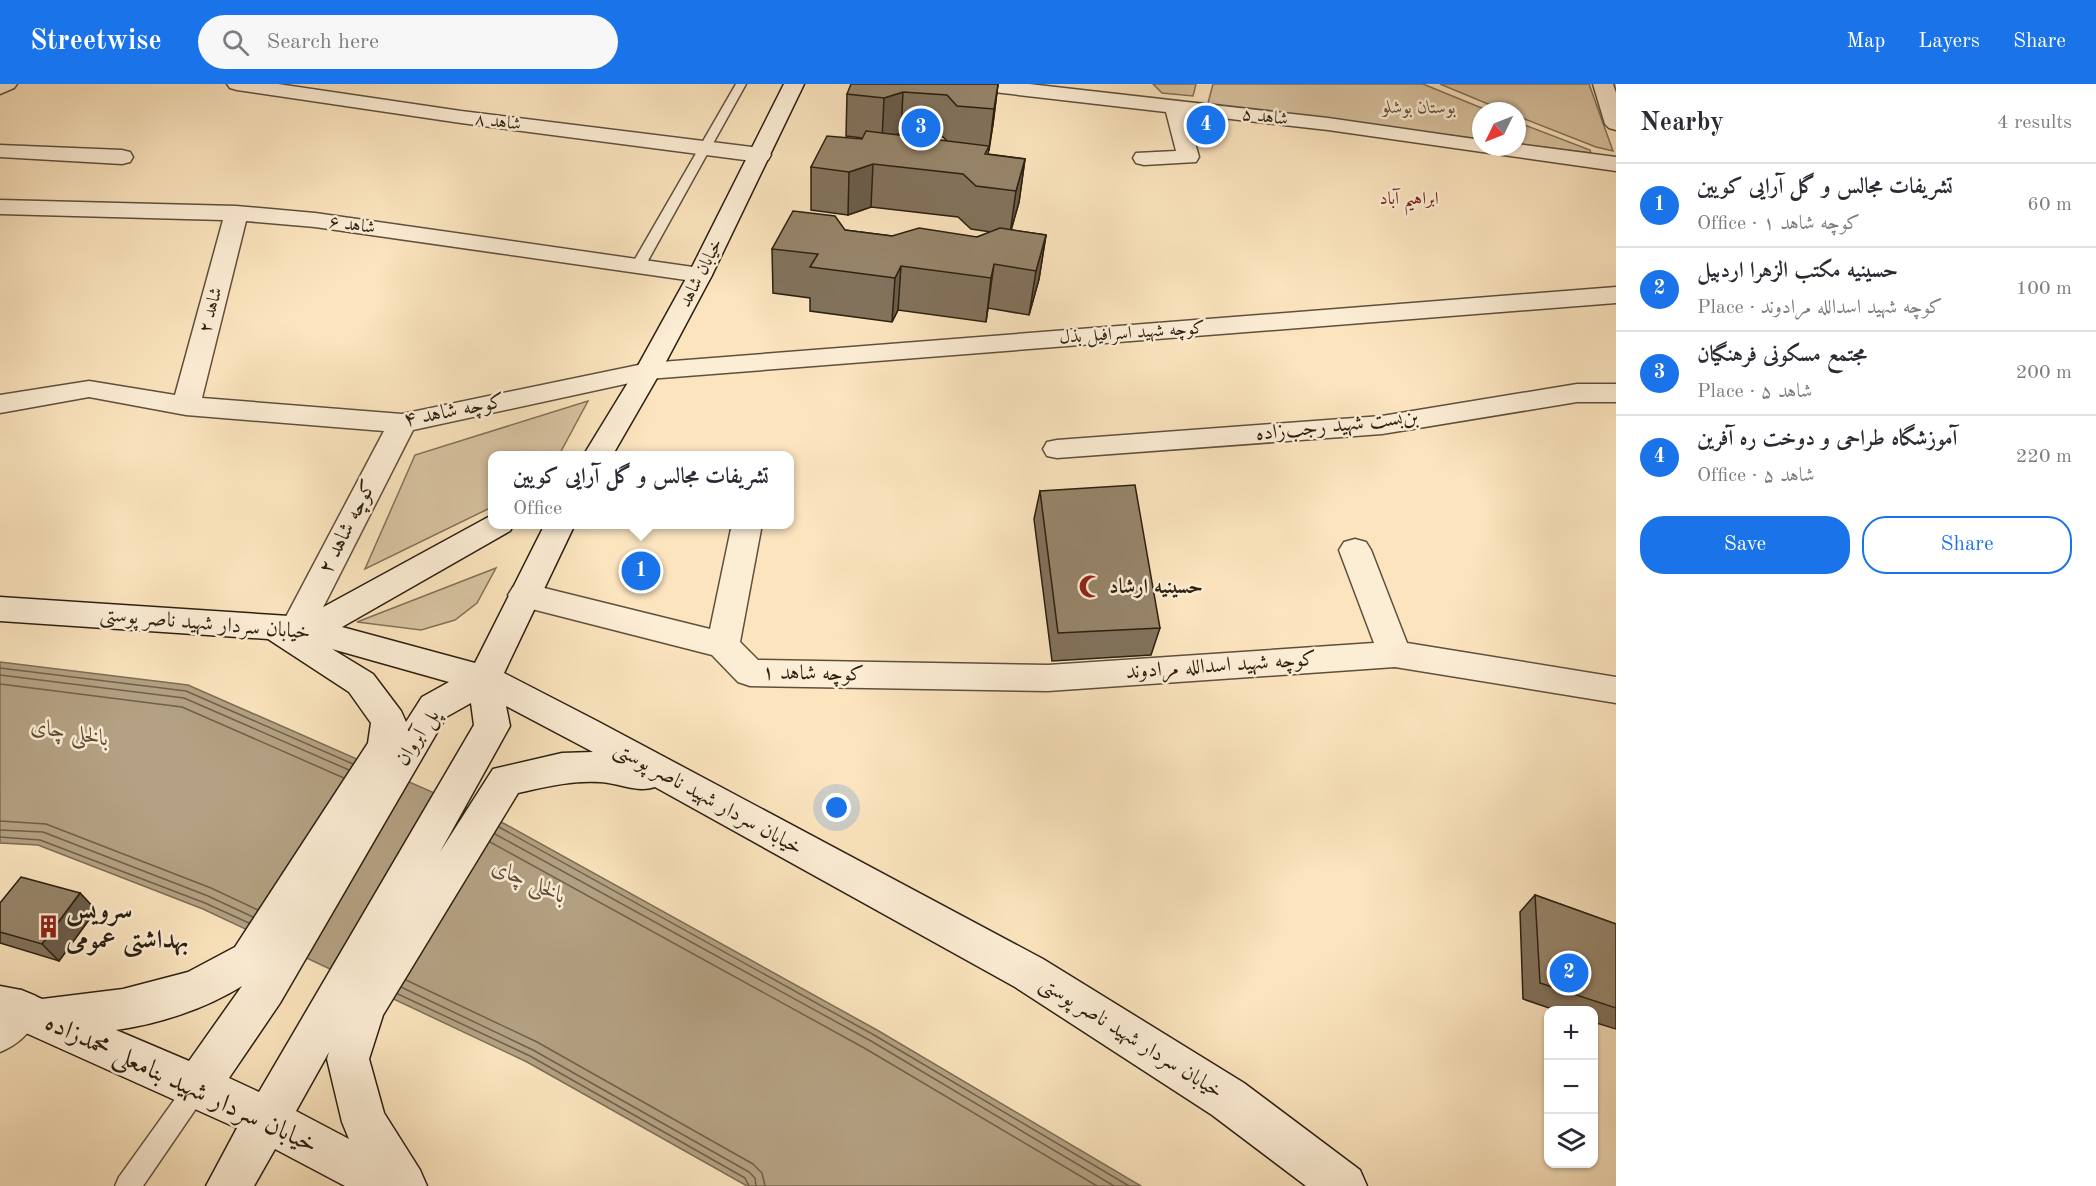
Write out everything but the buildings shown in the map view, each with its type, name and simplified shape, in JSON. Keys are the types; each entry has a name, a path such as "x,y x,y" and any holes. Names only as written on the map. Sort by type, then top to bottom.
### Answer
{"street":[{"path":"0,88 7,84"},
{"name":"شاهد ۸","path":"237,84 461,117 760,155"},
{"name":"خیابان شاهد","path":"600,451 648,371 700,275 794,84"},
{"name":"شاهد ۵","path":"976,84 1472,145"},
{"path":"1604,84 1616,124"},
{"path":"1144,158 1188,157 1175,107"},
{"path":"0,151 122,157"},
{"path":"1526,152 1616,164"},
{"name":"شاهد ۶","path":"0,207 236,213 315,220 700,275"},
{"name":"شاهد ۲","path":"186,406 236,213"},
{"name":"کوچه شهید اسرافیل بذل","path":"648,371 1616,295"},
{"name":"کوچه شاهد ۴","path":"0,404 88,389 186,406 402,423 648,371"},
{"name":"بن‌بست شهید رجب‌زاده","path":"1057,449 1382,425 1577,393 1616,393"},
{"name":"کوچه شاهد ۲","path":"292,630 402,423"},
{"path":"16,1017 87,1015 162,1002 228,974 249,960 386,766 389,721 361,683 292,630 491,529"},
{"path":"229,1186 267,1120 350,1003 476,793 492,726 484,679 558,529"},
{"path":"524,595 723,645 746,529"},
{"path":"1355,550 1395,654"},
{"name":"خیابان سردار شهید ناصر پوستی","path":"0,609 292,630 484,679 1029,973 1228,1099 1344,1186"},
{"name":"کوچه شاهد ۱","path":"723,645 750,673 1048,678"},
{"name":"کوچه شهید اسدالله مرادوند","path":"1048,678 1395,654 1616,690"},
{"name":"پل آبروان","path":"198,1086 274,974 386,766 434,707 484,679"},
{"path":"476,793 506,780 562,768 601,767 673,780"},
{"path":"350,1003 348,1059 364,1122 404,1186"},
{"name":"خیابان سردار شهید بنامعلی محمدزاده","path":"16,1017 198,1086 391,1186"}],"lane":[{"path":"638,266 741,84"},
{"path":"128,1186 198,1086"}],"green space":[{"path":"1153,84 1196,84 1193,96 1162,93"},
{"name":"بوستان بوشلو","path":"1213,84 1423,84 1472,104 1472,138 1213,107 1208,103"},
{"name":"بوستان بوشلو","path":"1440,84 1589,84 1613,151 1596,147 1526,120 1526,102 1483,102"},
{"name":"بوستان بوشلو","path":"1526,125 1590,150 1591,153 1526,145"},
{"path":"588,401 561,451 488,451 488,509 365,569 415,455"},
{"path":"496,568 477,603 455,620 421,630 357,622"}],"water":[{"name":"بالخلی چای","path":"0,662 188,685 505,824 877,1030 1141,1186 747,1186 527,1062 203,909 38,845 0,843"}],"place":[{"name":"آموزشگاه طراحی و دوخت ره آفرین","path":"1206,125"},
{"name":"مجتمع مسکونی فرهنگیان","path":"921,128"},
{"name":"تشریفات مجالس و گل آرایی کویین","path":"641,571"},
{"name":"حسینیه ارشاد","path":"1091,587"},
{"name":"سرویس بهداشتی عمومی","path":"48,926"},
{"name":"حسینیه مکتب الزهرا اردبیل","path":"1569,973"}],"district":[{"name":"ابراهیم آباد","path":"1409,199"}]}
